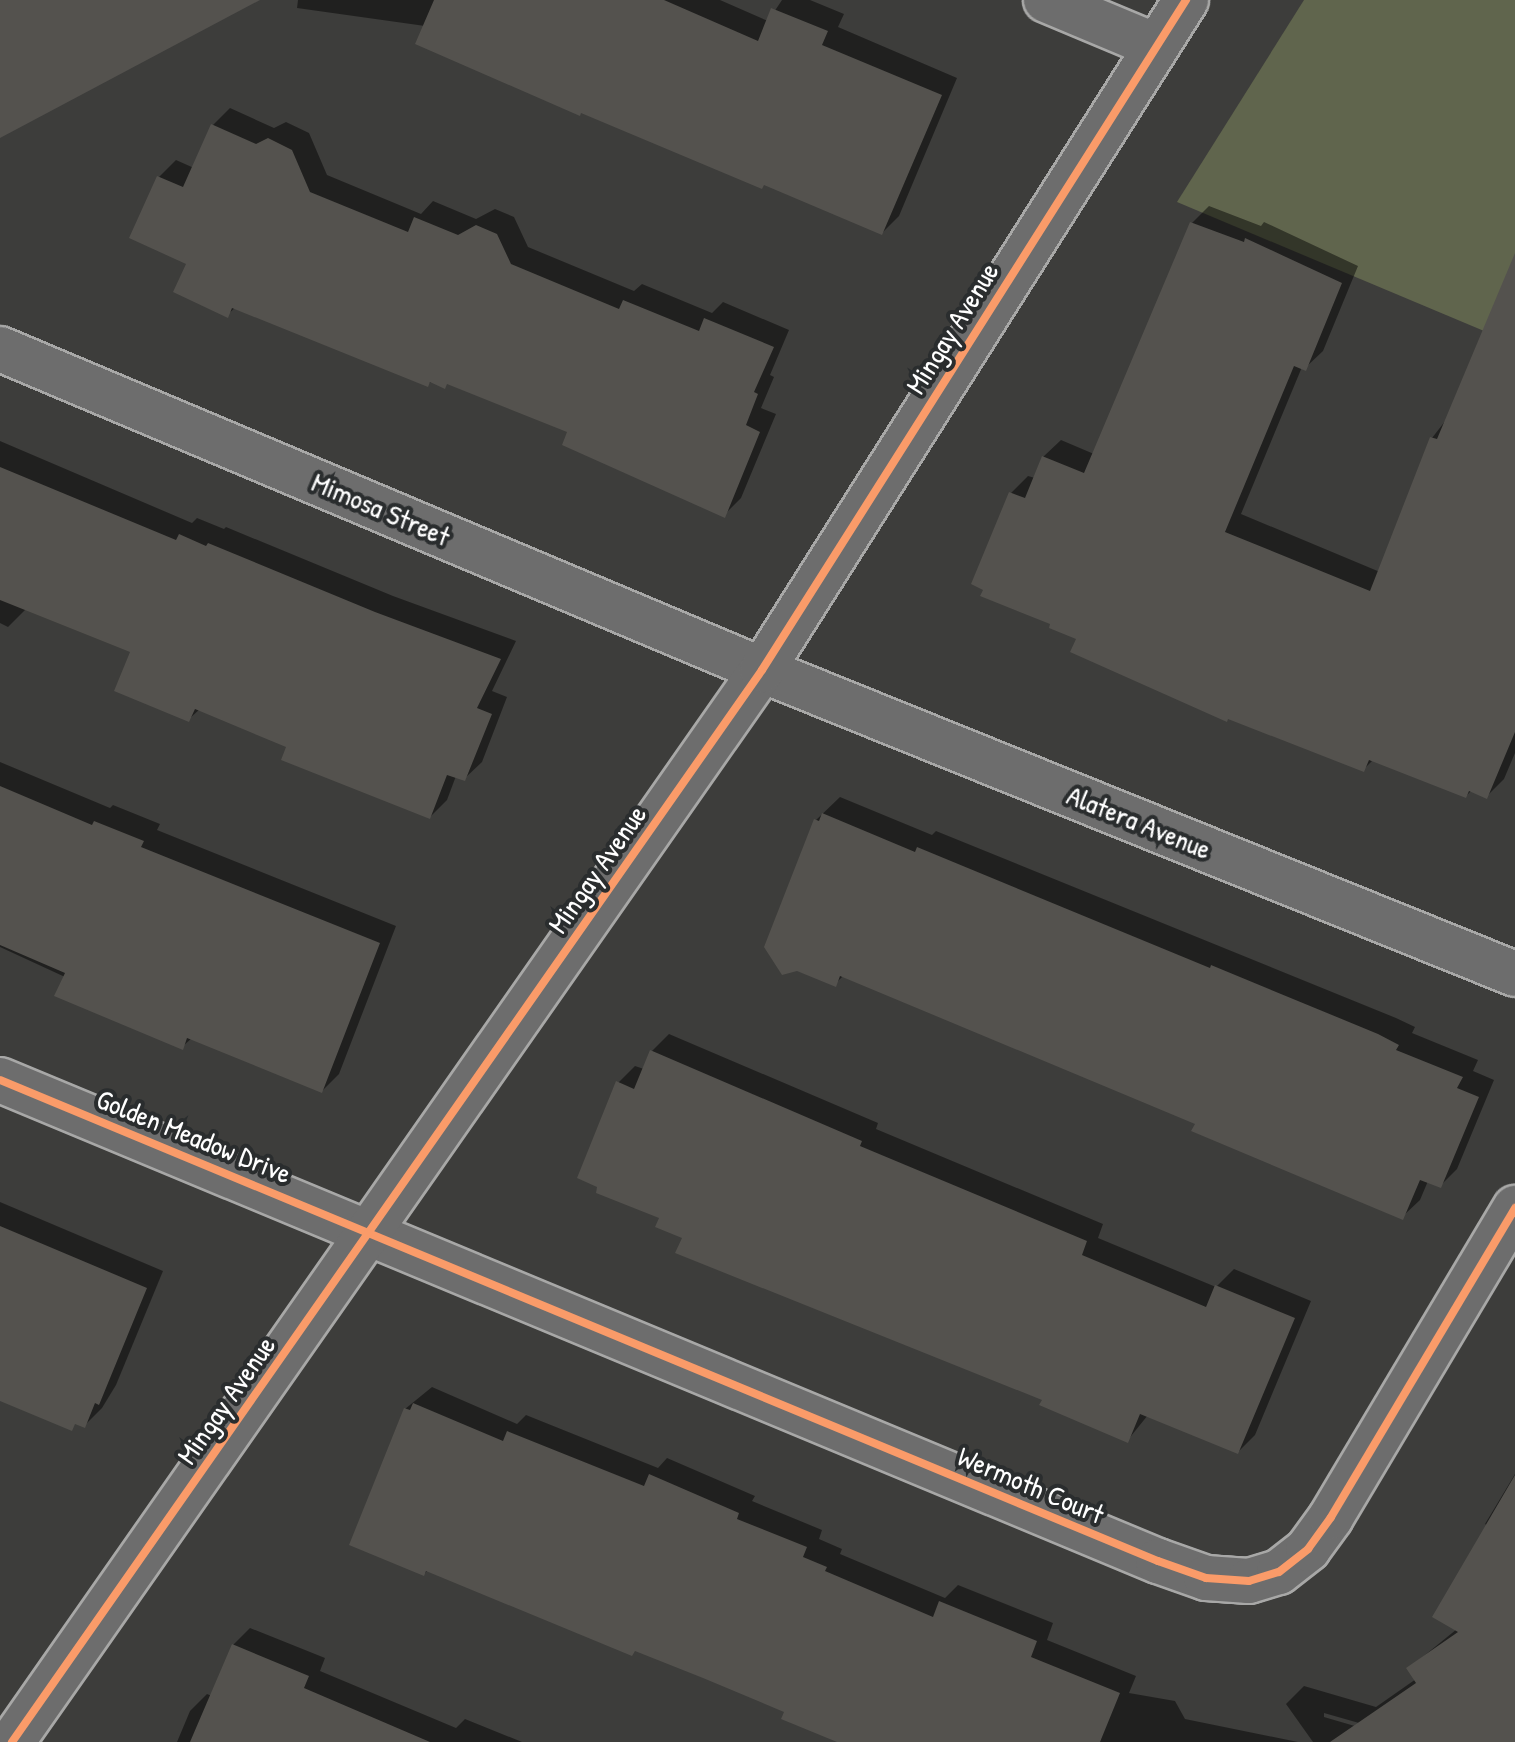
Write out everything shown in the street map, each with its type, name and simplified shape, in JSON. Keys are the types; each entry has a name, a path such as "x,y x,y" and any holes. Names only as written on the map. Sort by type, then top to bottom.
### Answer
{"street":[{"path":"1046,0 1156,46"},
{"name":"Mingay Avenue","path":"12,1742 762,670 1186,0"},
{"name":"Mimosa Street","path":"0,349 762,670"},
{"name":"Alatera Avenue","path":"762,670 1515,974"},
{"name":"Golden Meadow Drive","path":"0,1080 371,1233"},
{"name":"Wermoth Court","path":"371,1233 1158,1561 1206,1578 1249,1581 1279,1572 1308,1549 1331,1517 1515,1208"}],"green space":[{"path":"1304,0 1515,0 1515,344 1177,202"}],"building":[{"path":"0,0 260,0 0,138"},
{"path":"434,0 664,0 758,41 771,8 828,31 822,45 942,95 882,235 764,185 762,189 581,113 580,116 415,44"},
{"path":"211,124 256,144 268,138 292,150 310,192 408,232 414,217 458,235 476,225 497,234 511,264 619,309 623,300 699,331 704,318 774,347 754,392 758,394 746,425 760,432 725,518 562,445 567,432 447,384 445,389 430,382 428,387 232,308 228,318 173,292 186,264 129,238 157,176 183,187"},
{"path":"1190,222 1244,242 1245,238 1342,283 1306,371 1294,366 1225,532 1370,591 1430,437 1437,439 1515,253 1515,732 1487,799 1469,791 1466,798 1369,760 1364,772 1228,719 1227,722 1070,652 1076,639 1049,628 1050,624 980,596 983,590 971,584 1009,492 1025,498 1042,456 1084,473"},
{"path":"0,467 176,540 179,534 206,546 208,543 375,612 501,659 477,708 492,714 465,781 447,775 430,819 281,760 286,747 195,709 189,722 114,691 130,652 0,600"},
{"path":"0,786 92,825 94,821 144,841 141,847 380,943 322,1093 187,1038 183,1050 54,996 65,973 0,945"},
{"path":"822,813 915,852 917,847 1210,968 1211,965 1378,1034 1399,1045 1396,1050 1463,1077 1457,1088 1479,1097 1441,1188 1420,1180 1403,1220 1191,1131 1195,1124 840,976 836,987 797,971 782,975 764,947 814,819 819,821"},
{"path":"650,1050 862,1141 860,1146 1087,1241 1082,1255 1206,1307 1215,1285 1295,1318 1238,1454 1140,1414 1128,1443 1039,1405 1042,1400 675,1253 682,1238 655,1227 659,1218 596,1193 597,1187 577,1178 616,1081 634,1089"},
{"path":"0,1226 147,1288 99,1405 95,1403 85,1428 75,1424 72,1431 0,1401"},
{"path":"413,1403 503,1441 507,1431 644,1486 649,1474 739,1513 737,1519 807,1547 803,1557 827,1567 825,1571 933,1617 939,1601 1037,1641 1031,1657 1120,1693 1100,1742 837,1742 781,1719 784,1712 703,1678 635,1651 632,1656 426,1571 424,1576 349,1545 404,1408 410,1410"},
{"path":"1515,1475 1515,1742 1330,1742 1416,1683 1406,1668 1458,1632 1432,1617"},
{"path":"232,1644 309,1676 304,1688 430,1742 190,1742"}],"cycle path":[{"path":"12,1742 762,670 1186,0"},
{"path":"0,1080 1158,1561 1206,1578 1249,1581 1279,1572 1308,1549 1331,1517 1515,1208"}]}
